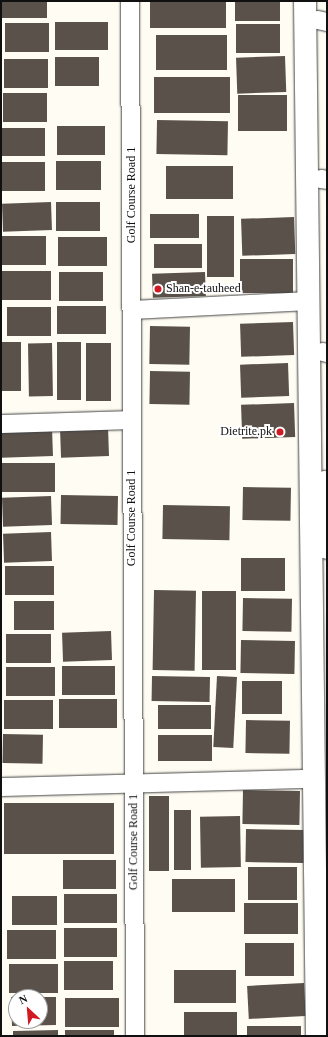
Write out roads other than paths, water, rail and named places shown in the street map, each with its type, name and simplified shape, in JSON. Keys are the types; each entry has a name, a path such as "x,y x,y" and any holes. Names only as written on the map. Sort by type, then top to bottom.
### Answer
{"street":[{"name":"Golf Course Road 1","path":"130,1 135,1036"},
{"path":"305,1 309,301 321,506 327,548"},
{"path":"317,1036 322,1002 313,779 325,353 321,14"},
{"path":"132,310 309,301"},
{"path":"1,424 132,420"},
{"path":"1,787 313,779"}],"place":[{"name":"Shan-e-tauheed","path":"158,289"},
{"name":"Dietrite.pk","path":"280,432"}]}
